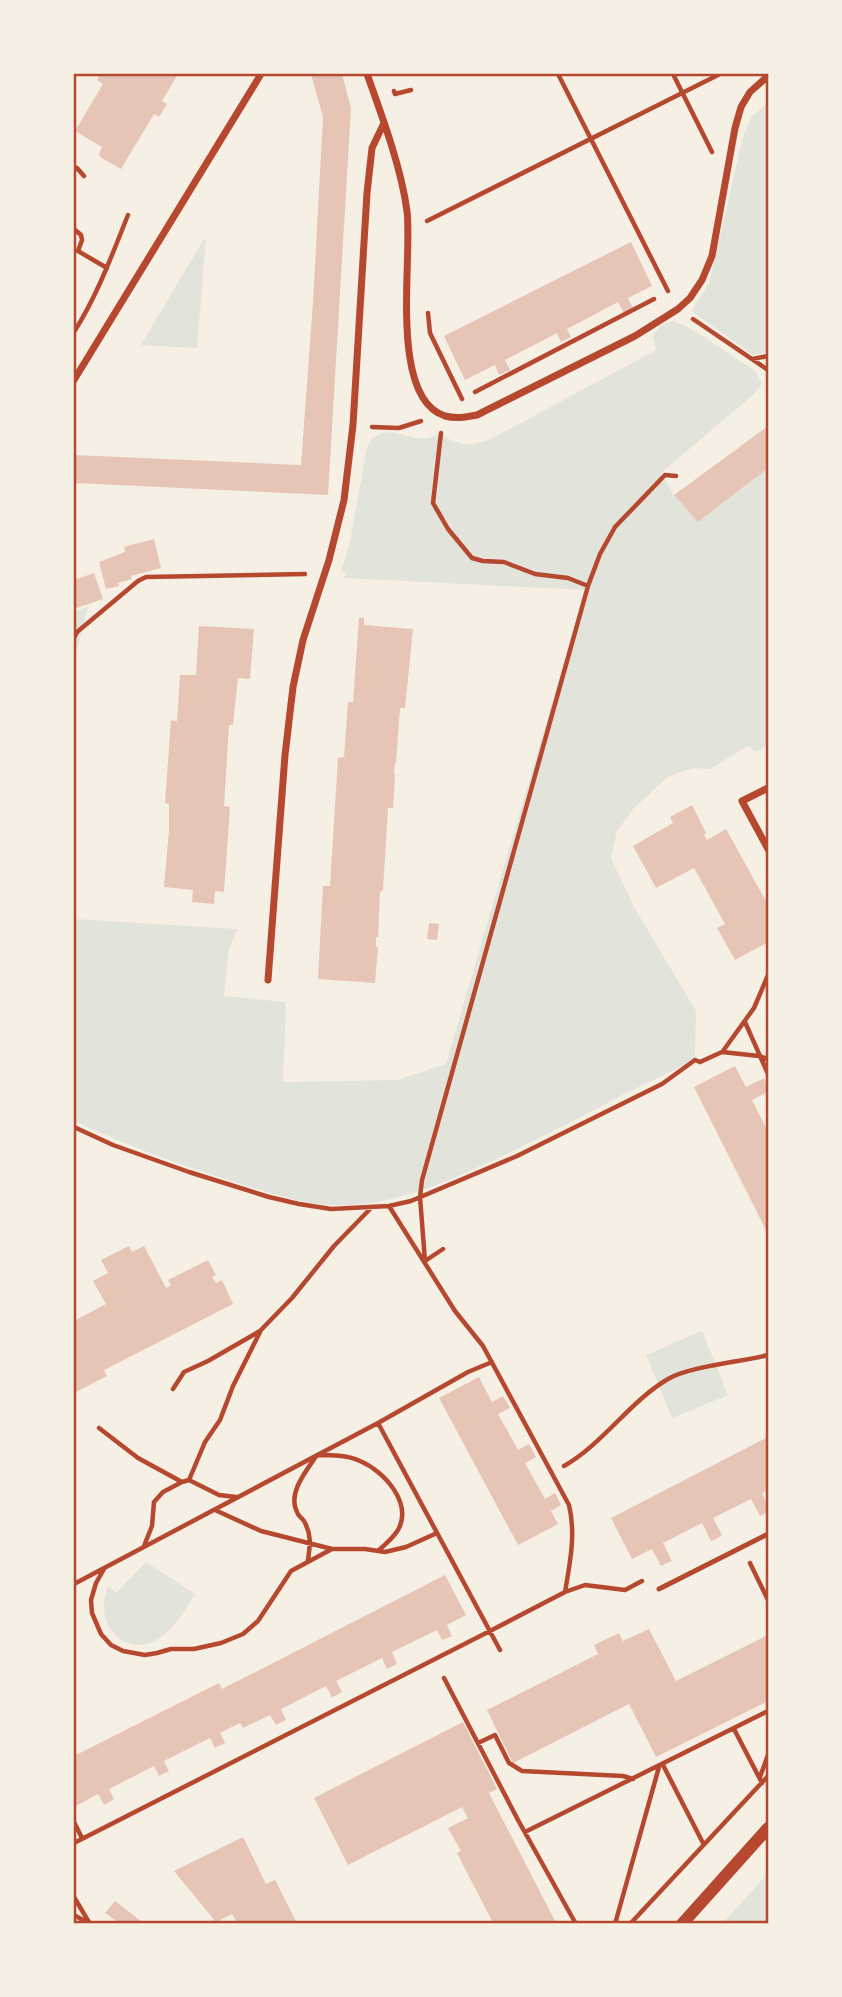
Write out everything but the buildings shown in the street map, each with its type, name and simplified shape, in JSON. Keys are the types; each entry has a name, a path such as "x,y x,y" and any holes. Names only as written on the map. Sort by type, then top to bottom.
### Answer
{"street":[{"path":"74,380 261,74"},
{"path":"367,74 384,122 406,207 407,324 413,373 417,388 424,399 443,415 456,418 477,415 635,335 678,309 690,298 712,256 741,107 750,92 768,76"},
{"path":"268,981 292,687 303,640 338,530 344,500 353,425 367,193 372,148 384,122"},
{"path":"768,788 742,801 768,849"},
{"path":"682,1923 768,1828"}],"lane":[{"path":"659,1589 768,1534"}],"path":[{"path":"558,74 668,291 675,288"},
{"path":"673,74 715,157"},
{"path":"422,223 720,74"},
{"path":"392,84 395,94 411,90"},
{"path":"77,168 84,176"},
{"path":"74,332 107,268 128,215"},
{"path":"74,229 81,235 82,240 78,251 107,268"},
{"path":"474,392 656,298"},
{"path":"678,309 768,370"},
{"path":"752,359 768,356"},
{"path":"443,415 433,503 448,529 472,558 504,562 535,574 568,578 588,586"},
{"path":"353,425 382,429 399,428"},
{"path":"425,1261 420,1197 429,1154 588,586 600,554 615,527 665,475 676,475"},
{"path":"74,639 77,632 127,589 146,577 325,573"},
{"path":"74,1126 113,1145 269,1197 331,1209 389,1206 420,1197 517,1156 662,1084 695,1060 700,1062 722,1052 754,1008 768,975"},
{"path":"745,1022 768,1074"},
{"path":"722,1052 768,1059"},
{"path":"389,1206 455,1311 483,1346 569,1505 572,1535 565,1592"},
{"path":"173,1389 184,1372 260,1331 292,1298 334,1246 373,1207"},
{"path":"425,1261 443,1249"},
{"path":"189,1480 205,1441 220,1420 260,1331"},
{"path":"564,1466 581,1456 642,1398 669,1378 698,1369 768,1355"},
{"path":"74,1584 378,1423 468,1372 492,1362"},
{"path":"378,1423 500,1650"},
{"path":"99,1428 138,1458 182,1482"},
{"path":"308,1561 311,1543 309,1532 295,1510 295,1492 317,1455"},
{"path":"317,1455 358,1460 374,1468 393,1487 401,1505 402,1519 398,1530 379,1551"},
{"path":"144,1547 152,1526 155,1502 163,1492 189,1480 219,1495 237,1497"},
{"path":"215,1509 261,1531 332,1549 385,1552 406,1547 437,1533"},
{"path":"742,1547 768,1600"},
{"path":"104,1568 91,1600 96,1625 111,1645 123,1651 145,1655 172,1649 194,1649 221,1643 243,1634 263,1615 291,1571 332,1549"},
{"path":"74,1843 565,1592 585,1585 625,1590 652,1576"},
{"path":"444,1678 576,1923"},
{"path":"525,1832 768,1712"},
{"path":"734,1730 761,1780"},
{"path":"478,1743 495,1735 509,1763 522,1771 623,1776 633,1779"},
{"path":"761,1780 768,1755"},
{"path":"661,1765 703,1843"},
{"path":"615,1923 661,1765"},
{"path":"629,1923 761,1780 768,1776"},
{"path":"74,1822 82,1838"},
{"path":"74,1896 90,1923"},
{"path":"74,1915 90,1923"}],"shaded area":[{"path":"768,103 768,352 753,355 692,309 709,284 743,137 752,116"},
{"path":"204,239 197,348 141,345"},
{"path":"672,321 706,338 755,371 762,384 754,394 661,473 674,495 698,522 768,468 768,744 756,752 748,746 710,769 693,768 669,776 634,808 617,831 611,858 634,907 696,1011 695,1060 456,1177 373,1203 329,1205 288,1198 203,1172 116,1140 74,1121 74,919 238,929 229,948 224,996 286,1002 283,1082 397,1080 446,1064 585,590 344,578 346,573 341,572 350,542 367,448 372,438 383,433 417,438 440,434 463,444 487,441 656,350 653,335 661,325"},
{"path":"88,607 74,662 74,612"},
{"path":"702,1331 728,1395 672,1418 646,1355"},
{"path":"146,1562 195,1594 166,1633 148,1644 136,1645 115,1635 105,1614 104,1600 108,1586 116,1593"},
{"path":"768,1873 768,1923 723,1923"}]}
